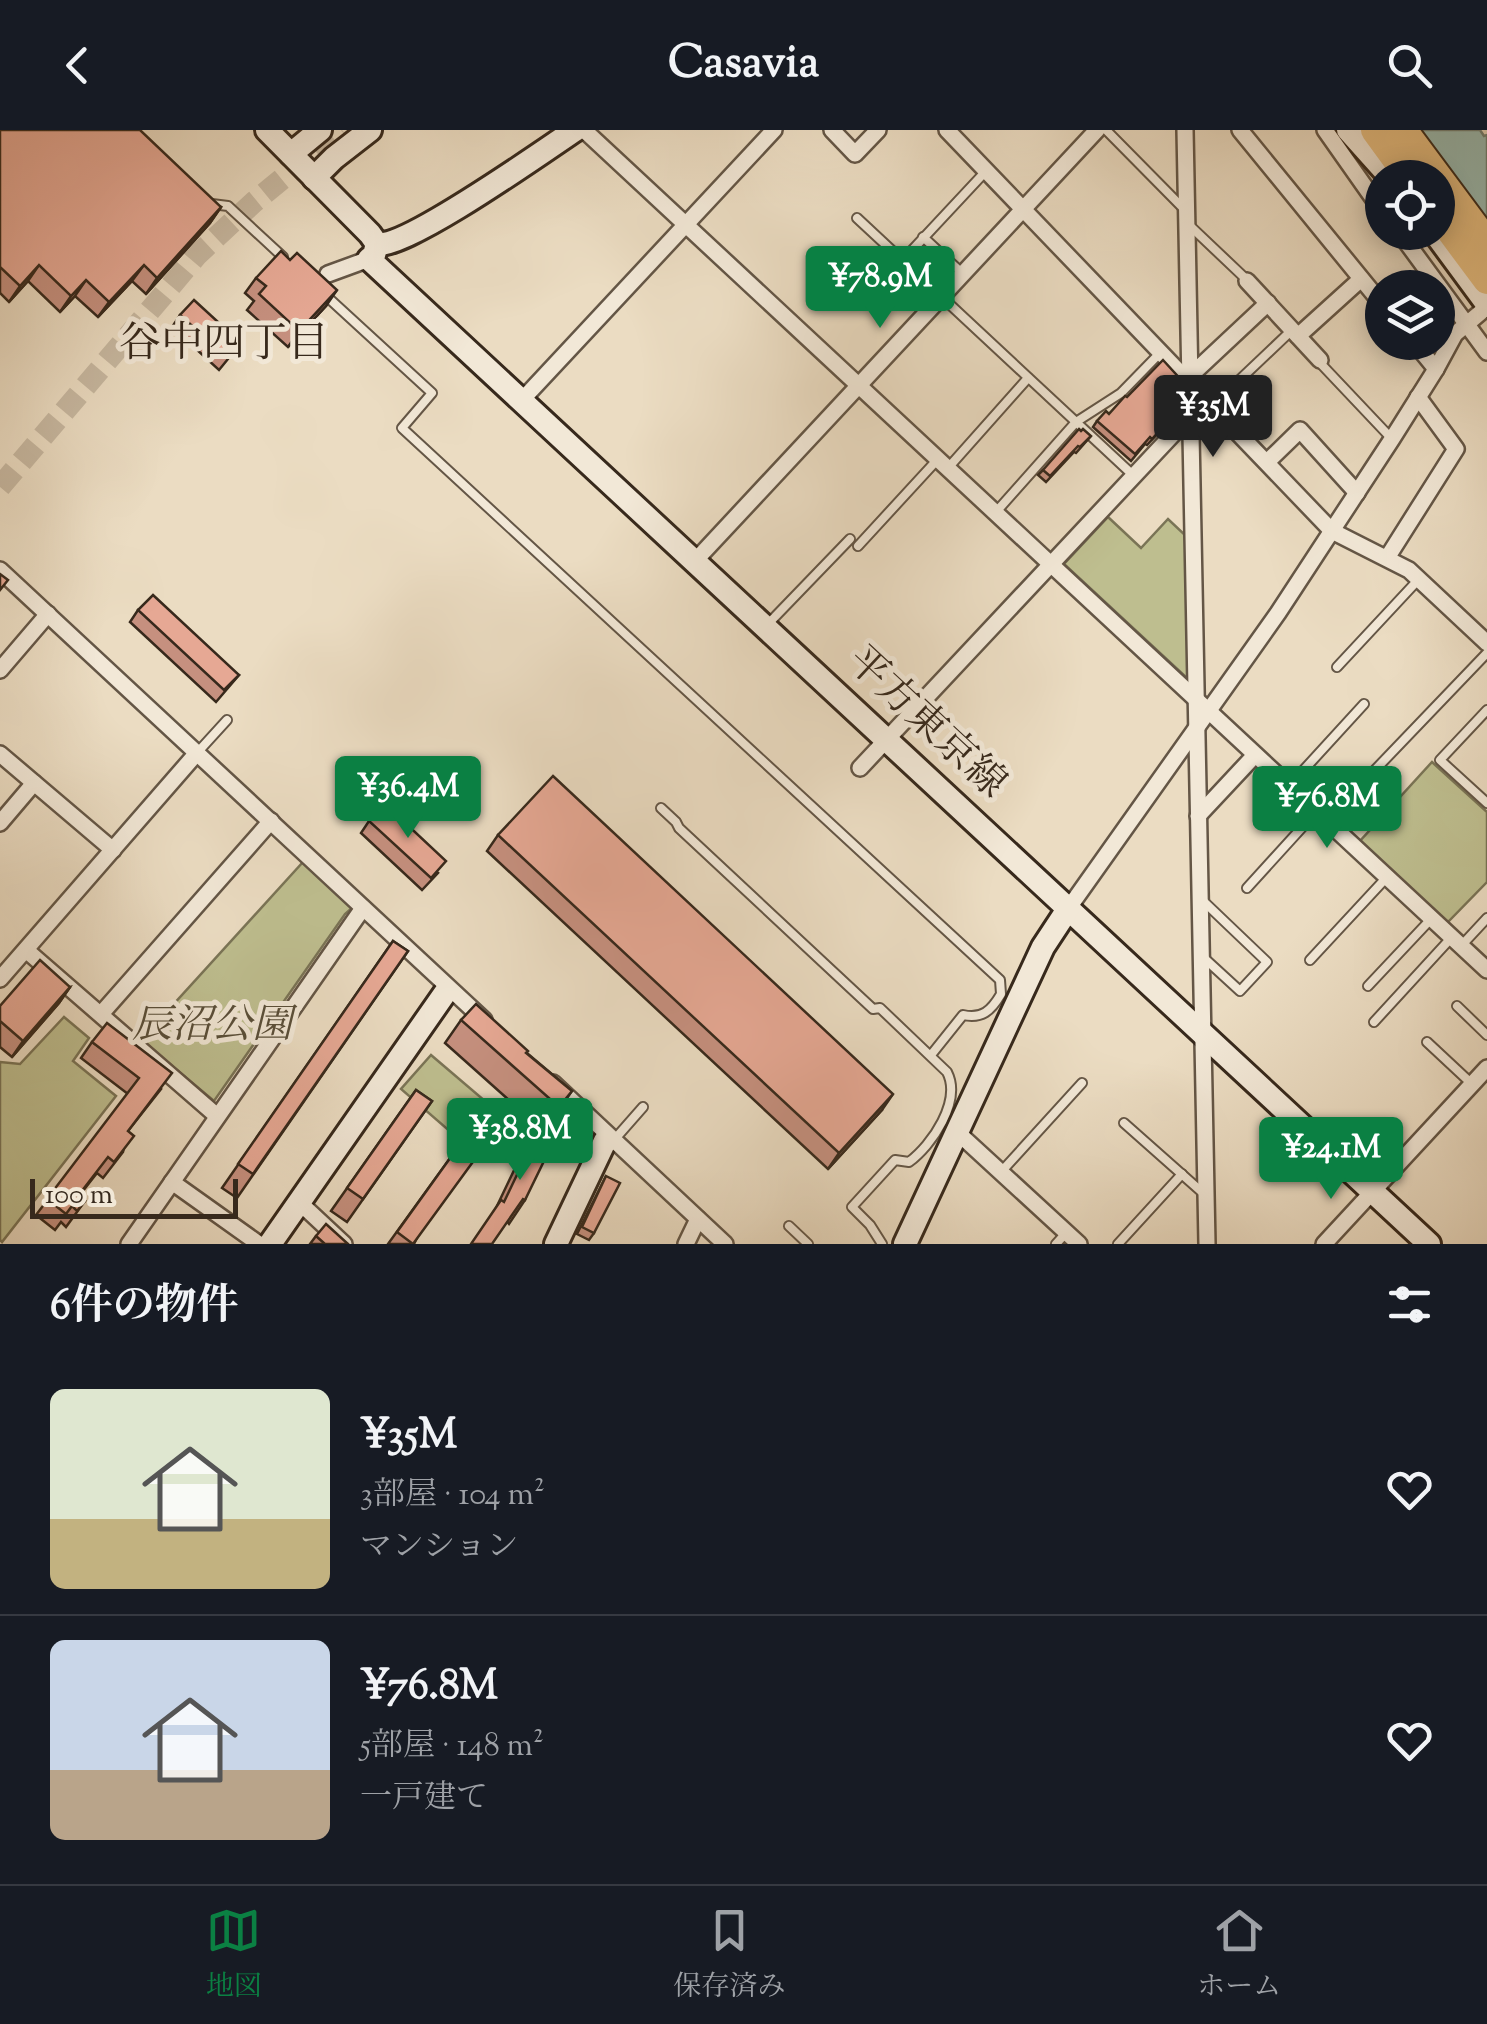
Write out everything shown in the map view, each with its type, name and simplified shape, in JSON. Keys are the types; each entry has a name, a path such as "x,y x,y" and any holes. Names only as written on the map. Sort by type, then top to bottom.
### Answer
{"highway":[{"path":"1375,130 1397,160"},
{"path":"1403,130 1487,243"},
{"path":"1455,237 1487,280"}],"street":[{"name":"平方東京線","path":"267,130 370,234 373,252 522,400 1429,1244"},
{"path":"291,154 320,130"},
{"path":"314,178 370,130"},
{"path":"328,274 436,220 575,130"},
{"path":"584,130 1456,942 1485,964"},
{"path":"522,400 774,130"},
{"path":"832,130 855,154 878,130"},
{"path":"947,130 1332,531 1409,570 1487,643"},
{"path":"695,560 1097,130"},
{"path":"1185,130 1190,416 1202,706 1196,731 1207,1244"},
{"path":"1240,130 1365,284"},
{"path":"1324,130 1365,187"},
{"path":"1348,130 1375,160"},
{"path":"1412,250 1487,352"},
{"path":"1202,706 1278,613 1392,439 1455,334 1487,305 1447,250"},
{"path":"1295,333 1361,279"},
{"path":"1247,281 1320,360"},
{"path":"1189,380 1268,303"},
{"path":"1429,360 1436,369"},
{"path":"1387,558 1456,449 1418,397"},
{"path":"860,768 1190,416"},
{"path":"1267,462 1300,430 1357,492"},
{"path":"0,570 492,1028"},
{"path":"0,670 48,614"},
{"path":"905,1244 1043,947 1196,731"},
{"path":"0,754 112,850"},
{"path":"0,979 196,754"},
{"path":"1198,816 1255,755"},
{"path":"0,823 34,784"},
{"path":"101,1014 271,821"},
{"path":"129,1244 363,908"},
{"path":"26,950 218,1116"},
{"path":"270,1244 447,990"},
{"path":"536,1068 725,1244"},
{"path":"1324,1244 1487,1068"},
{"path":"957,1132 1001,1172 1061,1238 1079,1244"},
{"path":"556,1244 609,1139"},
{"path":"172,1182 258,1244"},
{"path":"299,1202 344,1244"},
{"path":"686,1244 698,1219"}],"lane":[{"path":"1106,130 1247,281"},
{"path":"902,260 986,171"},
{"path":"199,192 212,204 228,206 298,270"},
{"path":"857,218 1134,476"},
{"path":"923,238 963,274"},
{"path":"312,283 432,393 402,428 1000,980 1001,994 988,1012 979,1017 963,1014 931,1055"},
{"path":"1211,406 1295,333"},
{"path":"996,512 1076,422 1120,394 1160,354"},
{"path":"1320,360 1392,439"},
{"path":"858,546 1028,378"},
{"path":"765,627 850,539"},
{"path":"1337,667 1419,579"},
{"path":"1247,888 1487,653"},
{"path":"1289,786 1364,704"},
{"path":"1487,710 1440,760 1487,803"},
{"path":"196,754 226,720"},
{"path":"661,808 873,1009 880,1008 931,1055 952,1080 950,1102 925,1150 909,1162 895,1160 852,1207 870,1224 882,1244"},
{"path":"1310,960 1387,877"},
{"path":"1200,897 1268,962 1240,991 1201,956"},
{"path":"1368,986 1432,918"},
{"path":"1374,1022 1456,942 1487,918"},
{"path":"1456,1006 1487,1035"},
{"path":"1427,1042 1472,1084"},
{"path":"1001,1172 1082,1083"},
{"path":"609,1139 643,1106"},
{"path":"1124,1124 1206,1196"},
{"path":"1118,1244 1182,1174"},
{"path":"788,1226 808,1244"}],"green space":[{"path":"1108,517 1141,548 1168,519 1185,535 1188,679 1064,564"},
{"path":"1432,762 1487,812 1487,882 1446,924 1360,841"},
{"name":"辰沼公園","path":"303,862 352,908 214,1101 141,1040"},
{"path":"64,1017 89,1038 73,1061 116,1096 2,1242 0,1062 20,1064"},
{"path":"431,1055 513,1125 483,1160 401,1089"}],"water":[{"path":"1416,130 1480,130 1487,135 1487,225 1455,182 1455,160 1438,160"}],"building":[{"path":"0,130 140,130 221,207 157,278 144,265 109,302 86,280 71,296 39,265 20,286 0,267"},
{"path":"281,251 290,260 297,253 337,290 299,331 259,294 266,286 256,278"},
{"path":"194,300 241,343 228,358 180,315"},
{"path":"1163,360 1184,383 1180,391 1184,398 1177,406 1180,408 1135,454 1097,421 1106,411 1109,414"},
{"path":"1079,429 1091,436 1050,476 1043,470"},
{"path":"0,574 8,580 0,590"},
{"path":"153,595 239,675 224,690 138,610"},
{"path":"553,776 893,1094 839,1153 498,835"},
{"path":"385,804 446,861 431,878 369,821"},
{"path":"393,941 408,951 253,1174 238,1164"},
{"path":"40,960 70,987 23,1041 0,1021 0,1006"},
{"path":"476,1004 572,1091 559,1107 461,1020"},
{"path":"107,1023 172,1073 128,1131 134,1136 114,1162 108,1157 78,1196 85,1201 77,1211 72,1206 66,1214 47,1199 139,1078 92,1042"},
{"path":"416,1090 432,1101 363,1199 347,1188"},
{"path":"544,1118 561,1126 525,1200 492,1244 471,1244 501,1200 504,1202"},
{"path":"466,1136 483,1148 413,1244 397,1232"},
{"path":"606,1176 620,1183 594,1233 582,1227"},
{"path":"326,1224 348,1244 325,1244 316,1236"}],"tunnel":[{"path":"0,487 197,255 342,130"}],"district":[{"name":"谷中四丁目","path":"224,346"}]}
